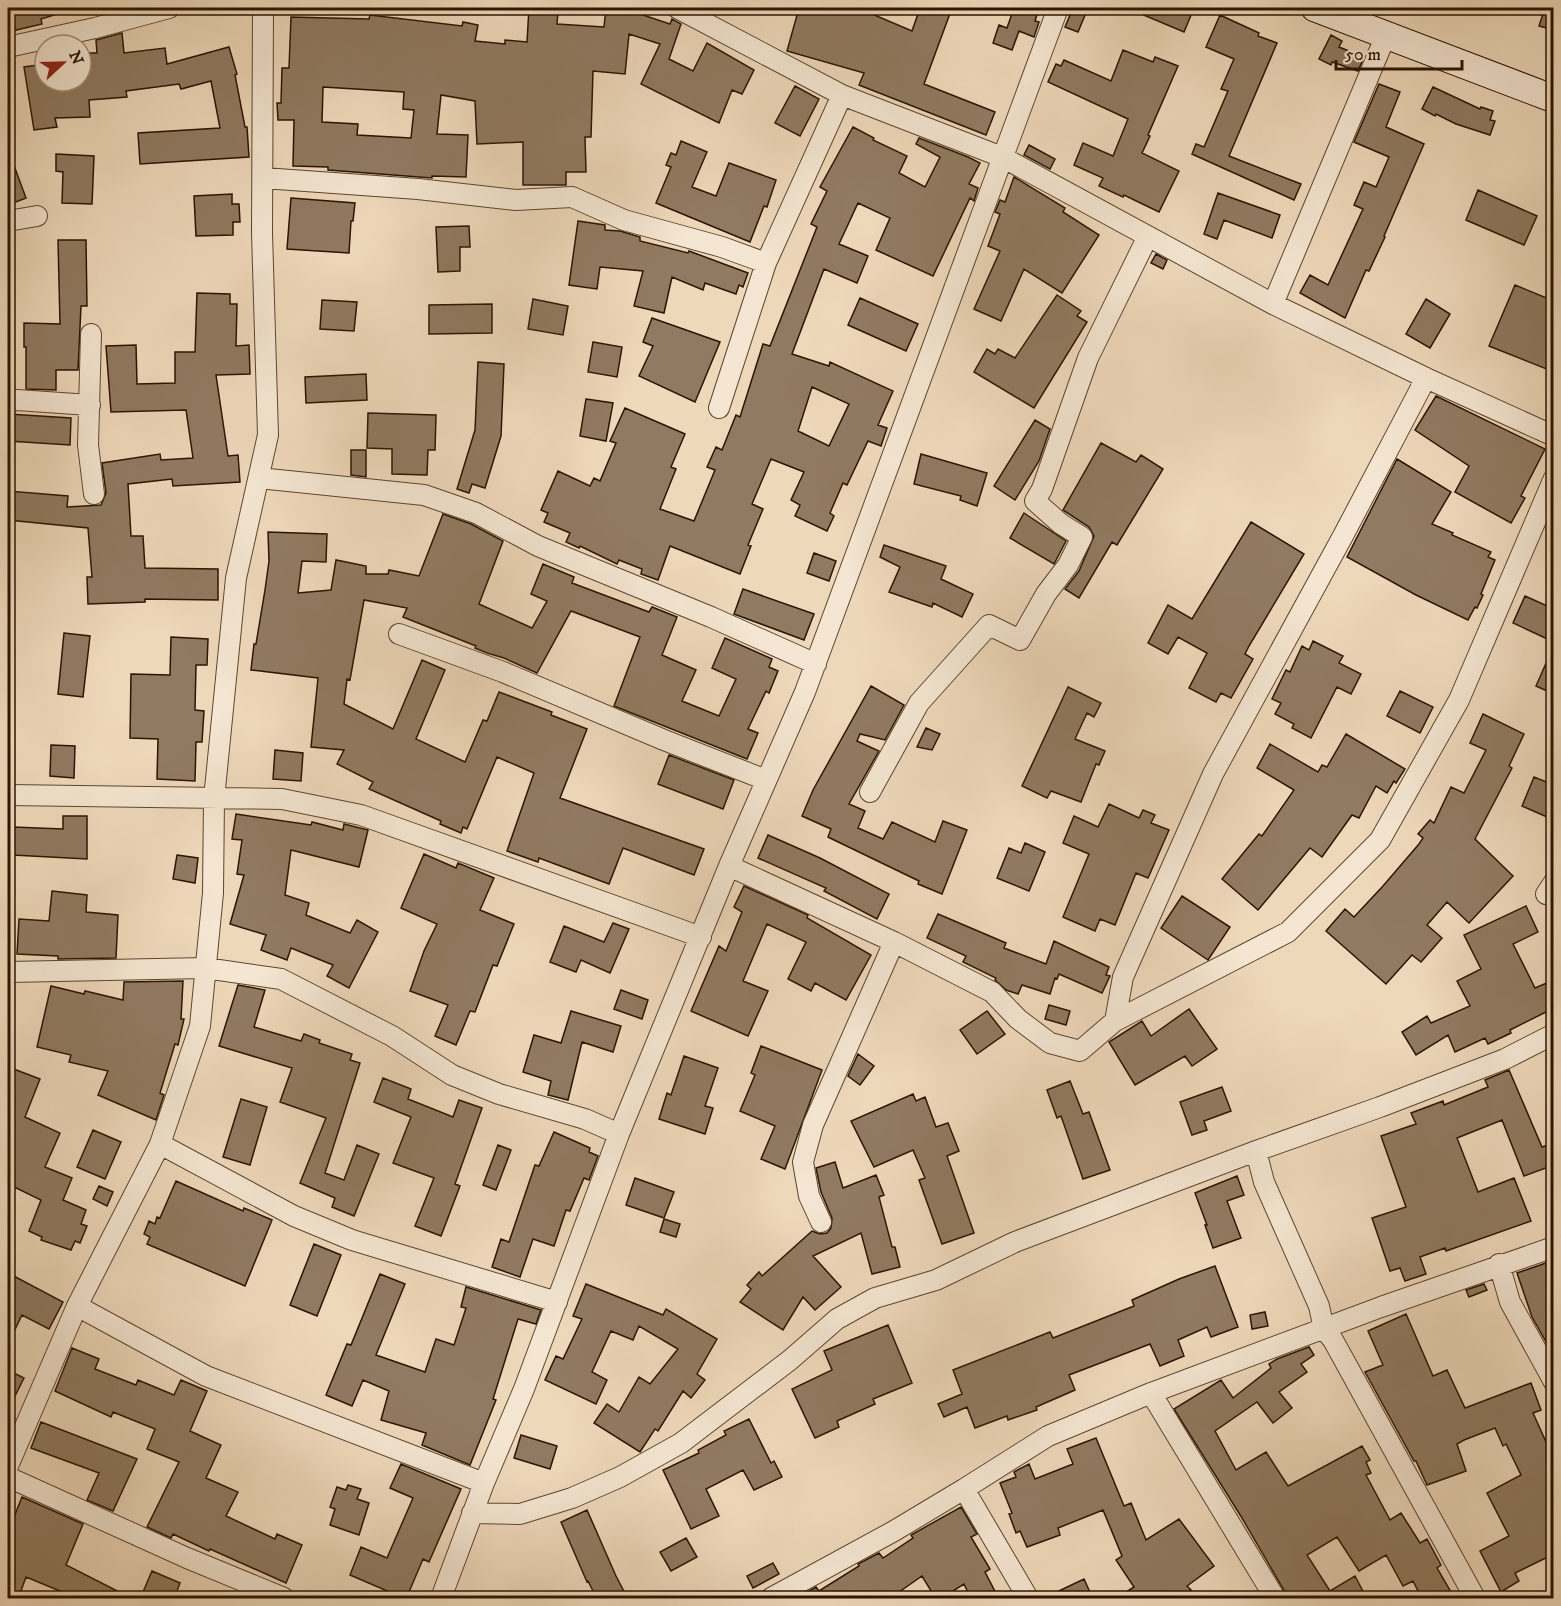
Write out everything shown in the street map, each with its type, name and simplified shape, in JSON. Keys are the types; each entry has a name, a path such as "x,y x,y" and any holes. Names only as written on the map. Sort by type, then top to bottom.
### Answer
{"main road":[{"path":"1315,8 1554,99"},
{"path":"1357,8 1554,82"}],"street":[{"path":"8,47 95,28 170,8"},
{"path":"8,1466 77,1306 160,1144 200,1026 213,893 214,799 236,578 268,435 262,233 263,8"},
{"path":"677,8 842,95 1002,157 1273,304 1426,378 1554,436"},
{"path":"441,1599 472,1513 524,1389 619,1134 729,866 806,692 1058,8"},
{"path":"1273,304 1386,35"},
{"path":"719,408 766,263 842,95"},
{"path":"262,178 418,189 516,200 572,197 624,220 722,247 766,263"},
{"path":"8,221 37,216"},
{"path":"870,792 919,703 989,625 1020,640 1046,594 1068,565 1082,537 1061,524 1035,501 1042,489 1088,358 1148,236"},
{"path":"91,334 88,444 94,494"},
{"path":"1115,1021 1124,977 1213,774 1426,378"},
{"path":"8,401 90,405"},
{"path":"259,478 424,495 476,513 538,546 711,617 816,664"},
{"path":"729,866 894,942 992,992 1018,1019 1050,1043 1080,1051 1115,1021 1288,932 1380,840 1459,700 1554,478"},
{"path":"399,634 503,672 766,780"},
{"path":"8,795 282,799 361,815 701,937"},
{"path":"821,1222 809,1196 803,1162 813,1125 894,942"},
{"path":"8,973 205,968 281,979 392,1036 452,1075 499,1094 585,1119 619,1134"},
{"path":"472,1513 520,1514 572,1498 620,1477 681,1443 790,1360 837,1319 875,1298 936,1280 1015,1242 1505,1059 1554,1034"},
{"path":"160,1144 294,1216 352,1240 556,1302"},
{"path":"1256,1151 1264,1182 1319,1306 1324,1329 1333,1340 1475,1599"},
{"path":"771,1599 964,1489 1048,1436 1151,1393 1498,1264 1554,1247"},
{"path":"1498,1264 1510,1302 1554,1382"},
{"path":"77,1306 206,1376 484,1483"},
{"path":"1151,1393 1275,1599"},
{"path":"8,1477 284,1599"},
{"path":"964,1489 1028,1599"}],"building":[{"path":"8,8 66,8 67,11 41,19 42,24 12,31"},
{"path":"529,8 549,8 549,10 558,11 557,24 604,27 606,8 631,8 631,11 670,24 672,19 681,24 669,59 693,71 707,43 754,70 742,94 732,90 719,123 641,84 660,44 629,34 625,74 593,71 591,137 585,137 586,172 566,172 566,185 523,185 523,142 477,144 475,101 441,95 437,134 468,135 466,177 432,176 432,178 328,170 328,167 293,166 294,120 278,120 277,103 281,103 282,68 289,68 291,17 369,19 370,15 462,26 463,22 478,25 475,41 505,44 505,40 527,42","holes":["323,87 404,92 403,109 414,110 411,138 357,135 358,124 322,122"]},
{"path":"799,8 858,8 912,31 920,8 952,8 924,84 995,112 986,135 859,85 864,73 787,51"},
{"path":"1014,8 1039,8 1035,21 1039,22 1034,37 1019,31 1012,50 993,43 999,25 1007,28"},
{"path":"1073,8 1088,8 1078,32 1065,27"},
{"path":"1127,8 1194,8 1184,32"},
{"path":"1545,8 1554,8 1554,30 1539,26"},
{"path":"1220,15 1259,33 1258,36 1277,43 1229,156 1301,184 1294,200 1192,154 1196,144 1204,147 1228,91 1221,89 1234,59 1206,47"},
{"path":"122,33 124,53 165,48 167,64 229,47 237,74 235,75 245,127 247,127 249,157 140,164 138,133 220,128 211,81 181,89 179,84 126,91 127,97 89,100 90,117 55,118 57,127 34,130 24,67 33,66 33,93 93,93 93,53 97,53 96,40"},
{"path":"1331,35 1342,41 1339,47 1364,57 1358,71 1332,62 1331,65 1319,59"},
{"path":"1123,50 1153,62 1155,57 1178,66 1142,153 1179,171 1159,212 1099,186 1103,178 1074,165 1083,143 1113,156 1128,119 1048,82 1056,64 1061,66 1064,60 1111,81"},
{"path":"1379,84 1400,92 1386,127 1424,144 1385,237 1369,271 1366,270 1345,318 1300,293 1310,275 1328,285 1363,209 1354,205 1364,182 1376,187 1389,157 1354,142"},
{"path":"795,86 819,99 800,136 775,123"},
{"path":"1433,87 1480,109 1481,107 1493,111 1490,120 1495,121 1490,135 1456,124 1436,114 1435,116 1422,109"},
{"path":"853,127 874,138 873,140 907,156 899,173 925,187 940,157 916,144 919,138 980,163 969,184 978,188 974,201 970,198 933,276 876,250 890,218 858,203 839,244 868,256 857,283 824,269 792,354 829,366 830,362 893,391 878,425 887,428 881,446 868,441 847,485 843,483 830,513 834,516 827,531 795,516 800,505 791,500 804,472 771,459 752,504 763,509 748,545 751,546 740,574 670,546 658,580 641,574 642,569 619,560 617,564 580,546 579,548 566,542 570,533 544,522 548,513 541,510 558,471 590,486 594,478 600,481 616,443 610,441 625,408 685,434 671,467 676,469 660,509 694,521 715,470 707,467 716,447 722,450 736,415 740,417 763,344 770,346 817,227 811,224 827,191 820,187","holes":["812,387 849,404 829,446 798,431"]},
{"path":"681,141 707,152 692,187 716,196 729,163 776,180 767,207 764,206 750,242 656,203 671,167 666,165 671,153 676,155"},
{"path":"1029,145 1055,159 1050,169 1024,155"},
{"path":"8,153 26,198 8,205"},
{"path":"56,154 94,156 92,204 62,203 63,172 56,171"},
{"path":"1014,177 1065,208 1063,212 1099,235 1062,293 1024,269 1001,321 974,309 1000,251 988,246 1000,214 995,212 1000,200 1005,202"},
{"path":"1478,190 1537,216 1524,245 1466,220"},
{"path":"1218,193 1280,215 1272,238 1224,220 1217,239 1204,234"},
{"path":"232,194 232,204 239,204 240,222 233,222 233,235 196,236 194,196"},
{"path":"291,198 355,203 353,221 351,221 349,253 287,249"},
{"path":"578,221 605,225 605,230 620,231 640,237 640,241 688,253 689,251 748,273 743,287 739,285 736,294 705,283 703,290 672,277 664,313 634,306 643,271 600,267 597,289 569,285"},
{"path":"469,226 470,247 460,247 460,271 438,272 436,227"},
{"path":"58,240 86,240 87,306 81,306 78,370 56,370 56,390 26,389 24,323 60,324"},
{"path":"1156,254 1167,260 1163,269 1151,263"},
{"path":"1515,285 1554,301 1554,372 1489,346"},
{"path":"197,293 230,294 230,304 237,304 236,346 249,345 250,374 216,375 228,456 238,455 240,482 173,486 172,479 128,484 131,536 143,536 145,568 218,569 218,600 145,599 145,602 88,604 87,577 92,577 88,528 8,520 8,491 68,496 67,507 101,505 106,493 102,463 160,454 161,460 193,458 186,410 111,412 106,346 136,345 137,384 175,383 175,352 195,352"},
{"path":"1057,295 1081,311 1077,316 1087,322 1034,408 974,372 987,349 995,354 998,349 1015,358"},
{"path":"860,298 918,324 906,351 848,325"},
{"path":"533,299 568,306 563,335 528,329"},
{"path":"1426,299 1450,314 1430,348 1406,334"},
{"path":"322,300 357,302 354,331 320,329"},
{"path":"492,304 492,333 429,334 429,305"},
{"path":"652,318 720,342 695,402 639,376 653,346 643,342"},
{"path":"593,342 622,347 617,377 588,372"},
{"path":"478,362 504,364 501,436 485,488 472,484 469,493 457,489 475,430"},
{"path":"366,374 367,400 306,403 305,377"},
{"path":"1436,396 1545,449 1521,496 1525,498 1511,523 1455,492 1469,466 1415,430"},
{"path":"586,399 613,403 606,441 580,436"},
{"path":"368,413 436,415 435,450 428,450 427,475 392,474 392,449 367,448"},
{"path":"8,414 71,418 70,445 8,441"},
{"path":"1035,420 1050,429 1039,461 1015,500 994,486"},
{"path":"1101,443 1136,462 1141,455 1163,469 1117,545 1112,542 1079,598 1065,589 1079,571 1094,536 1089,527 1063,510"},
{"path":"351,450 366,450 366,477 351,475"},
{"path":"921,454 987,473 977,506 960,500 961,496 914,484"},
{"path":"1397,459 1451,492 1432,524 1491,552 1488,557 1495,560 1481,594 1483,595 1468,620 1416,595 1347,557"},
{"path":"1024,513 1066,541 1054,564 1010,538"},
{"path":"443,514 471,524 503,541 479,604 532,628 547,601 531,594 543,564 574,577 572,583 649,612 652,607 677,617 662,655 696,670 682,701 719,716 736,679 712,668 725,638 772,659 769,667 778,671 769,693 766,691 748,729 758,733 747,759 614,706 640,637 571,611 537,673 403,617 407,608 364,600 344,704 393,729 422,660 445,670 416,739 465,762 483,720 487,721 499,692 552,712 551,715 587,729 560,798 704,849 694,875 623,848 609,884 539,858 538,862 507,851 534,773 497,757 467,829 463,827 461,833 440,824 441,821 369,789 373,782 337,764 344,750 311,747 318,678 251,670 269,561 268,532 327,534 326,562 302,561 298,593 331,590 336,560 366,566 366,574 388,574 389,570 419,576"},
{"path":"1251,522 1304,554 1249,646 1245,654 1253,659 1231,698 1221,693 1216,702 1189,688 1207,653 1178,637 1168,654 1148,643 1168,605 1192,619"},
{"path":"884,545 946,566 941,579 973,594 962,617 933,603 932,607 889,592 900,567 880,557"},
{"path":"814,553 836,561 829,581 807,573"},
{"path":"743,589 814,614 804,640 734,614"},
{"path":"1525,596 1554,609 1554,642 1513,623"},
{"path":"64,633 90,636 83,697 58,694"},
{"path":"171,637 208,639 207,665 196,665 195,710 204,711 202,742 196,742 195,781 157,779 158,739 130,738 131,674 170,675"},
{"path":"1313,641 1343,656 1339,663 1361,674 1351,694 1337,687 1311,738 1292,728 1294,724 1275,714 1281,703 1272,699 1286,670 1290,672 1302,646 1309,650"},
{"path":"1554,645 1554,694 1536,686"},
{"path":"871,686 904,705 885,740 860,734 857,741 879,751 849,804 865,811 858,828 883,839 892,822 935,842 943,821 967,830 942,894 828,837 831,829 802,816 813,790"},
{"path":"1068,687 1101,703 1094,717 1087,713 1075,739 1105,751 1099,765 1096,764 1081,802 1051,791 1047,798 1022,786"},
{"path":"1400,691 1433,707 1420,733 1387,716"},
{"path":"1483,714 1524,734 1509,766 1512,768 1475,839 1513,876 1469,923 1447,902 1427,925 1442,938 1421,962 1412,955 1386,984 1326,931 1345,909 1354,917 1383,886 1419,844 1423,838 1418,834 1430,820 1434,823 1451,787 1464,793 1486,750 1470,743"},
{"path":"926,728 940,734 932,750 917,747"},
{"path":"1346,734 1405,769 1387,793 1376,786 1359,818 1352,815 1322,857 1310,848 1258,910 1222,879 1259,834 1262,836 1294,790 1257,768 1270,744 1318,772 1322,765 1327,767"},
{"path":"51,745 75,746 74,778 50,776"},
{"path":"275,750 303,753 301,781 273,779"},
{"path":"669,755 734,780 723,809 658,784"},
{"path":"1534,777 1554,785 1554,820 1522,806"},
{"path":"1109,804 1139,818 1143,810 1155,815 1151,823 1169,830 1148,878 1136,873 1115,925 1100,919 1095,931 1063,917 1089,854 1063,843 1074,816 1098,827"},
{"path":"236,814 311,825 312,822 343,830 344,824 368,830 359,867 291,850 285,895 309,903 306,915 350,933 357,920 378,932 349,988 327,976 333,965 291,948 287,960 261,950 266,935 230,924 244,875 237,874 242,840 232,839"},
{"path":"63,816 87,816 87,859 13,855 13,827 63,829"},
{"path":"768,835 820,858 889,894 877,919 824,891 826,888 758,858"},
{"path":"1025,843 1045,852 1029,891 997,878 1009,848 1021,853"},
{"path":"424,854 456,868 458,863 494,878 480,910 514,924 497,966 493,965 475,1012 470,1011 456,1045 435,1036 448,1005 410,991 424,951 437,924 401,908"},
{"path":"177,855 198,858 195,883 173,879"},
{"path":"744,886 808,915 807,918 871,955 846,1000 815,983 811,991 788,979 806,942 767,924 743,981 768,991 748,1036 691,1011 719,946 726,951 742,912 734,907"},
{"path":"52,891 87,895 86,912 118,915 116,958 58,959 58,956 17,954 19,919 49,921"},
{"path":"1182,896 1230,927 1208,960 1161,928"},
{"path":"1526,906 1538,932 1513,944 1535,988 1554,980 1554,1008 1488,1044 1485,1038 1455,1052 1448,1035 1416,1055 1402,1032 1427,1016 1431,1023 1470,1006 1457,981 1481,969 1464,935"},
{"path":"938,914 1006,943 1004,948 1046,964 1054,941 1109,967 1106,975 1110,976 1102,993 1059,974 1057,979 1055,978 1050,994 1022,985 1018,994 1006,990 995,980 996,978 963,962 966,956 927,938"},
{"path":"613,923 629,929 610,973 581,960 576,972 550,962 564,926 604,942"},
{"path":"183,981 181,1019 184,1019 178,1045 175,1044 160,1093 164,1095 156,1120 98,1095 108,1071 69,1062 71,1055 37,1047 51,986 123,1000 124,982"},
{"path":"238,985 265,990 254,1027 301,1041 304,1034 320,1040 319,1043 352,1054 350,1060 360,1063 325,1173 344,1180 357,1145 379,1154 354,1216 332,1207 335,1198 300,1183 326,1118 280,1102 292,1068 219,1046"},
{"path":"621,990 648,1000 642,1019 614,1009"},
{"path":"1049,1005 1070,1011 1066,1025 1045,1019"},
{"path":"1189,1009 1217,1049 1192,1066 1185,1056 1135,1085 1109,1042 1142,1021 1151,1036"},
{"path":"571,1011 621,1026 613,1052 582,1042 568,1100 548,1095 551,1081 523,1072 534,1035 561,1043"},
{"path":"987,1011 1005,1034 977,1054 960,1030"},
{"path":"761,1046 822,1070 785,1169 761,1159 775,1126 740,1111 755,1075 751,1073"},
{"path":"858,1054 874,1066 860,1085 848,1076"},
{"path":"684,1056 718,1068 705,1106 713,1108 705,1134 659,1119 667,1093 671,1095"},
{"path":"11,1068 40,1079 25,1117 60,1133 45,1167 72,1178 63,1200 86,1210 81,1224 87,1226 80,1243 75,1241 71,1250 41,1240 42,1237 29,1231 41,1200 8,1184 8,1077"},
{"path":"1509,1070 1542,1147 1554,1143 1554,1165 1524,1176 1502,1120 1457,1138 1478,1192 1514,1178 1531,1221 1446,1251 1445,1248 1420,1257 1426,1274 1405,1281 1400,1268 1390,1271 1372,1218 1406,1207 1381,1136 1416,1124 1411,1113 1443,1101 1444,1105 1488,1087 1485,1080"},
{"path":"383,1078 411,1089 408,1099 453,1117 459,1100 482,1108 455,1184 460,1186 441,1236 415,1226 434,1178 393,1163 411,1117 374,1102"},
{"path":"1070,1081 1083,1114 1089,1112 1110,1170 1083,1179 1061,1116 1057,1118 1047,1090"},
{"path":"1222,1087 1231,1111 1204,1121 1207,1130 1192,1135 1180,1102"},
{"path":"913,1094 916,1101 925,1097 936,1127 948,1123 959,1151 947,1156 974,1233 942,1244 919,1180 925,1178 913,1150 874,1167 851,1121"},
{"path":"241,1099 267,1107 250,1165 223,1157"},
{"path":"93,1130 121,1142 105,1179 77,1167"},
{"path":"554,1132 590,1148 589,1152 598,1156 589,1180 584,1178 570,1211 566,1210 554,1246 533,1239 520,1277 492,1267 501,1239 509,1242 535,1165 539,1166"},
{"path":"498,1145 511,1150 496,1190 483,1185"},
{"path":"835,1162 843,1188 876,1175 884,1195 879,1197 892,1247 895,1247 900,1267 872,1274 861,1233 813,1256 841,1287 815,1310 803,1297 783,1330 740,1302 751,1289 747,1285 759,1272 762,1276 812,1231 820,1234 827,1233 831,1228 832,1218 821,1192 816,1168"},
{"path":"1237,1176 1244,1195 1227,1201 1241,1238 1213,1248 1195,1193"},
{"path":"635,1178 674,1192 664,1218 626,1205"},
{"path":"176,1181 243,1211 244,1208 272,1220 245,1286 147,1244 150,1237 144,1234 149,1221 155,1224 157,1217 160,1218"},
{"path":"99,1186 113,1192 107,1206 93,1199"},
{"path":"664,1219 680,1224 676,1237 660,1232"},
{"path":"314,1244 341,1255 317,1316 290,1305"},
{"path":"1546,1263 1554,1286 1554,1356 1532,1317 1517,1273"},
{"path":"1215,1266 1238,1327 1211,1337 1207,1327 1178,1340 1184,1356 1160,1366 1150,1344 1069,1375 1075,1390 1036,1407 1037,1410 1008,1420 1007,1416 975,1428 967,1407 944,1417 938,1404 962,1394 953,1370 1050,1332 1053,1338 1134,1306 1132,1300"},
{"path":"8,1273 63,1302 49,1329 22,1315 8,1344"},
{"path":"380,1274 405,1284 376,1355 425,1372 436,1339 454,1345 466,1308 461,1307 466,1287 541,1310 536,1324 518,1319 493,1399 496,1400 470,1465 422,1445 426,1433 381,1420 389,1391 363,1380 352,1406 326,1395 347,1344 351,1345"},
{"path":"586,1284 663,1315 666,1309 717,1339 697,1374 705,1380 691,1398 683,1391 658,1431 655,1429 640,1452 594,1423 607,1404 619,1412 639,1377 650,1384 678,1349 639,1326 633,1340 611,1331 592,1372 607,1380 596,1404 545,1380 556,1356 563,1359 582,1319 573,1316"},
{"path":"1484,1284 1487,1290 1469,1297 1466,1290"},
{"path":"1265,1312 1268,1326 1252,1329 1250,1315"},
{"path":"1406,1314 1433,1376 1447,1370 1465,1408 1531,1383 1541,1410 1533,1413 1547,1444 1554,1441 1554,1554 1515,1573 1519,1581 1501,1592 1480,1551 1509,1536 1487,1493 1521,1475 1506,1444 1503,1446 1495,1428 1464,1440 1457,1444 1466,1471 1427,1485 1416,1461 1365,1372 1383,1365 1368,1331"},
{"path":"888,1325 912,1383 873,1399 875,1404 837,1421 839,1427 815,1438 792,1389 832,1370 824,1351"},
{"path":"1309,1347 1314,1355 1301,1364 1307,1372 1279,1392 1292,1408 1273,1423 1257,1402 1215,1431 1236,1470 1266,1452 1288,1486 1362,1446 1370,1460 1366,1462 1371,1473 1366,1475 1390,1520 1401,1513 1420,1543 1427,1539 1441,1565 1437,1568 1455,1599 1422,1599 1413,1581 1403,1586 1386,1555 1359,1571 1337,1537 1307,1555 1330,1591 1355,1576 1367,1599 1287,1599 1242,1518 1174,1409 1221,1380 1233,1398 1271,1368 1269,1364"},
{"path":"72,1348 99,1359 95,1369 136,1385 138,1380 174,1395 181,1380 207,1391 190,1431 221,1445 206,1478 238,1492 226,1516 275,1539 277,1534 302,1545 286,1583 173,1534 171,1538 147,1527 179,1462 147,1449 155,1429 113,1412 111,1417 55,1391"},
{"path":"8,1370 24,1378 8,1410"},
{"path":"749,1419 771,1463 774,1461 782,1477 754,1490 743,1470 706,1489 719,1516 691,1529 663,1470 699,1453 698,1450 726,1435 724,1431"},
{"path":"41,1422 137,1459 113,1511 87,1500 99,1473 31,1448"},
{"path":"521,1435 557,1446 550,1469 514,1458"},
{"path":"1096,1438 1124,1506 1131,1503 1146,1540 1179,1519 1214,1566 1187,1586 1191,1590 1179,1599 1115,1599 1134,1587 1116,1560 1122,1556 1103,1510 1058,1528 1060,1535 1027,1547 1020,1531 1016,1533 1009,1514 1012,1513 1000,1483 1016,1477 1014,1472 1029,1464 1035,1479 1073,1464 1067,1449"},
{"path":"401,1464 461,1489 429,1562 423,1559 406,1599 350,1575 361,1547 387,1558 413,1498 390,1488"},
{"path":"348,1485 361,1489 357,1499 369,1503 359,1535 330,1525 335,1509 330,1507 337,1487 346,1490"},
{"path":"22,1497 83,1524 66,1565 133,1599 57,1599 60,1591 26,1577 18,1599 8,1599 8,1532"},
{"path":"961,1507 977,1534 971,1537 990,1569 985,1572 999,1599 971,1599 964,1584 940,1599 936,1599 922,1576 889,1599 795,1599 816,1587 819,1591 859,1566 858,1564 879,1553 883,1558 913,1538 911,1535"},
{"path":"587,1510 628,1599 597,1599 587,1582 561,1522"},
{"path":"686,1538 697,1557 671,1571 660,1552"},
{"path":"773,1563 779,1574 753,1588 747,1576"},
{"path":"152,1571 180,1583 174,1599 140,1599"},
{"path":"1084,1579 1093,1599 1042,1599"}]}
